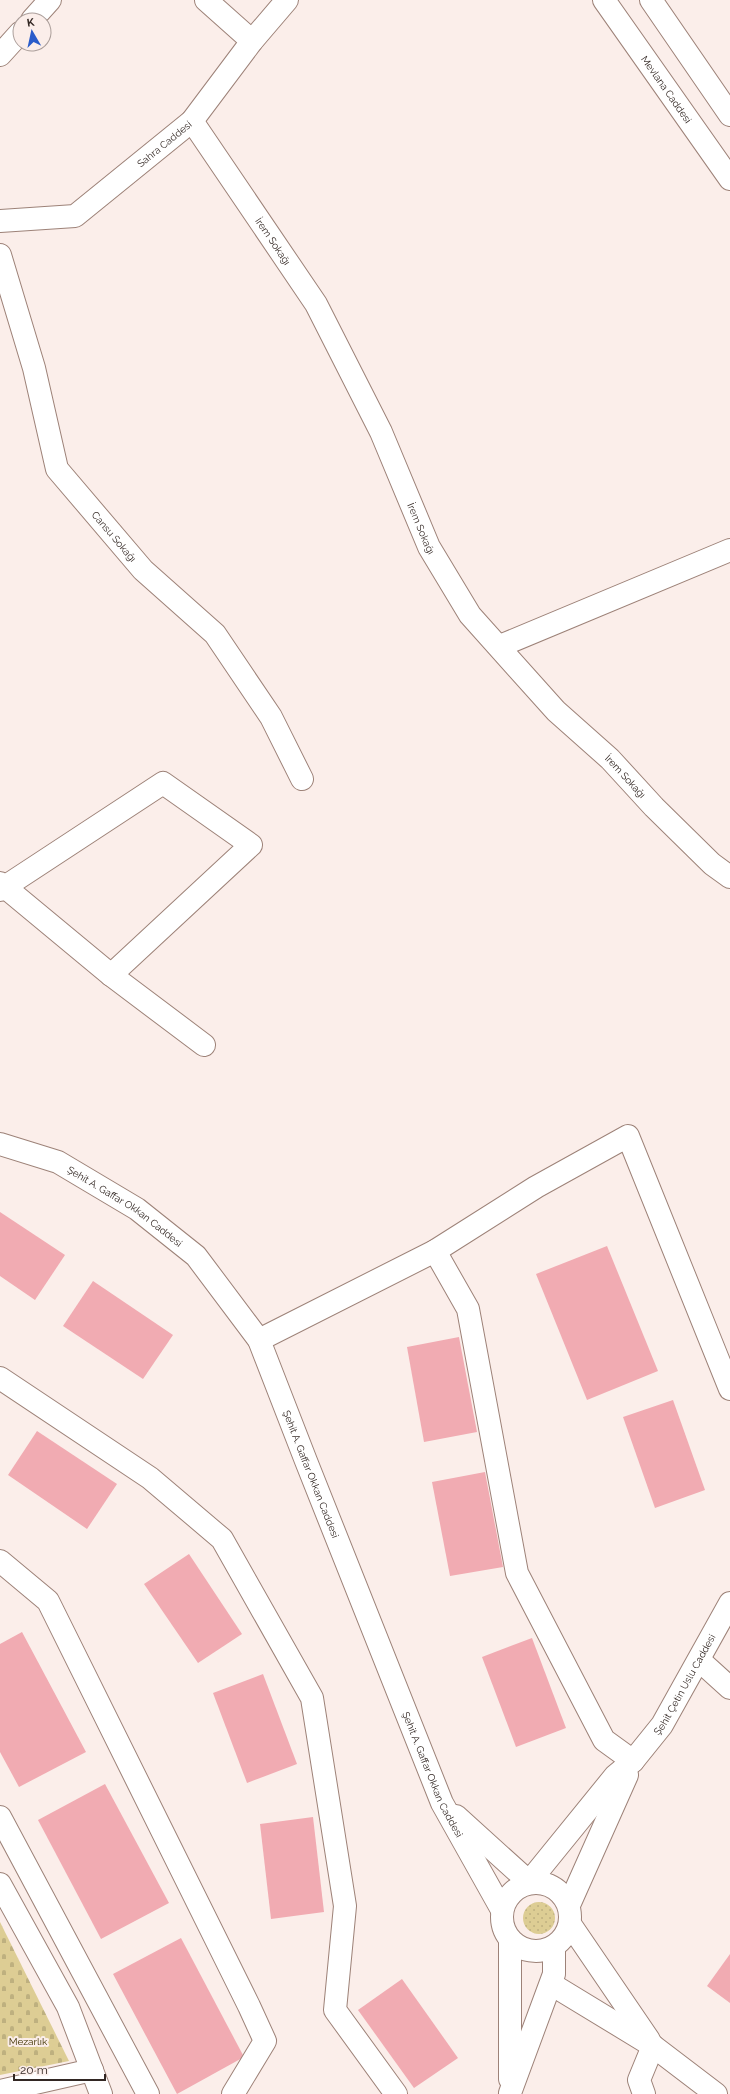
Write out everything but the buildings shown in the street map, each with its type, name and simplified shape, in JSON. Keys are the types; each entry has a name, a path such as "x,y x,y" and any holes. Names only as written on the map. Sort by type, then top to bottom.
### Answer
{"street":[{"path":"39,12 50,0"},
{"path":"206,0 252,41"},
{"name":"Sahra Caddesi","path":"0,221 75,216 192,121 252,41 287,0"},
{"name":"Mevlana Caddesi","path":"604,0 730,179"},
{"path":"651,0 730,115"},
{"name":"İrem Sokağı","path":"192,121 316,304 381,432 429,547 470,615 500,646 556,711 610,759 654,807 712,864 730,877"},
{"name":"Cansu Sokağı","path":"0,255 34,368 57,469 143,570 215,634 271,717 302,779"},
{"path":"500,646 730,550"},
{"path":"111,975 252,845 163,783 2,886 111,975 204,1046"},
{"path":"259,1340 435,1251 536,1187 628,1136 730,1389"},
{"name":"Şehit A. Gaffar Okkan Caddesi","path":"0,1144 58,1162 137,1209 196,1256 259,1340 442,1803 502,1910 503,1926 510,1940 510,2094"},
{"path":"435,1251 468,1309 517,1574 604,1740 633,1761"},
{"path":"0,1378 150,1478 222,1539 312,1698 346,1906 335,2010 396,2094"},
{"path":"0,1561 48,1601 265,2041 233,2094"},
{"name":"Şehit Çetin Uslu Caddesi","path":"633,1761 662,1725 730,1603"},
{"path":"699,1660 730,1688"},
{"path":"442,1803 530,1882 615,1776 633,1761"},
{"path":"510,1940 520,1947 531,1951 543,1951 554,1947 562,1941 570,1915 633,1761"},
{"path":"0,1817 148,2094"},
{"path":"502,1910 511,1892 529,1883 539,1882 558,1889 570,1915 653,2046"},
{"path":"0,1884 68,2008 101,2094"},
{"path":"510,2094 554,1974 554,1947"},
{"path":"551,1984 653,2046 716,2094"},
{"path":"644,2094 639,2080 653,2046"},
{"path":"0,2091 92,2070"}],"green space":[{"path":"536,1902 542,1902 552,1909 555,1918 554,1924 548,1931 542,1934 536,1934 526,1927 523,1921 523,1915 530,1905"},
{"name":"Mezarlık","path":"0,1922 69,2061 0,2075"}]}
